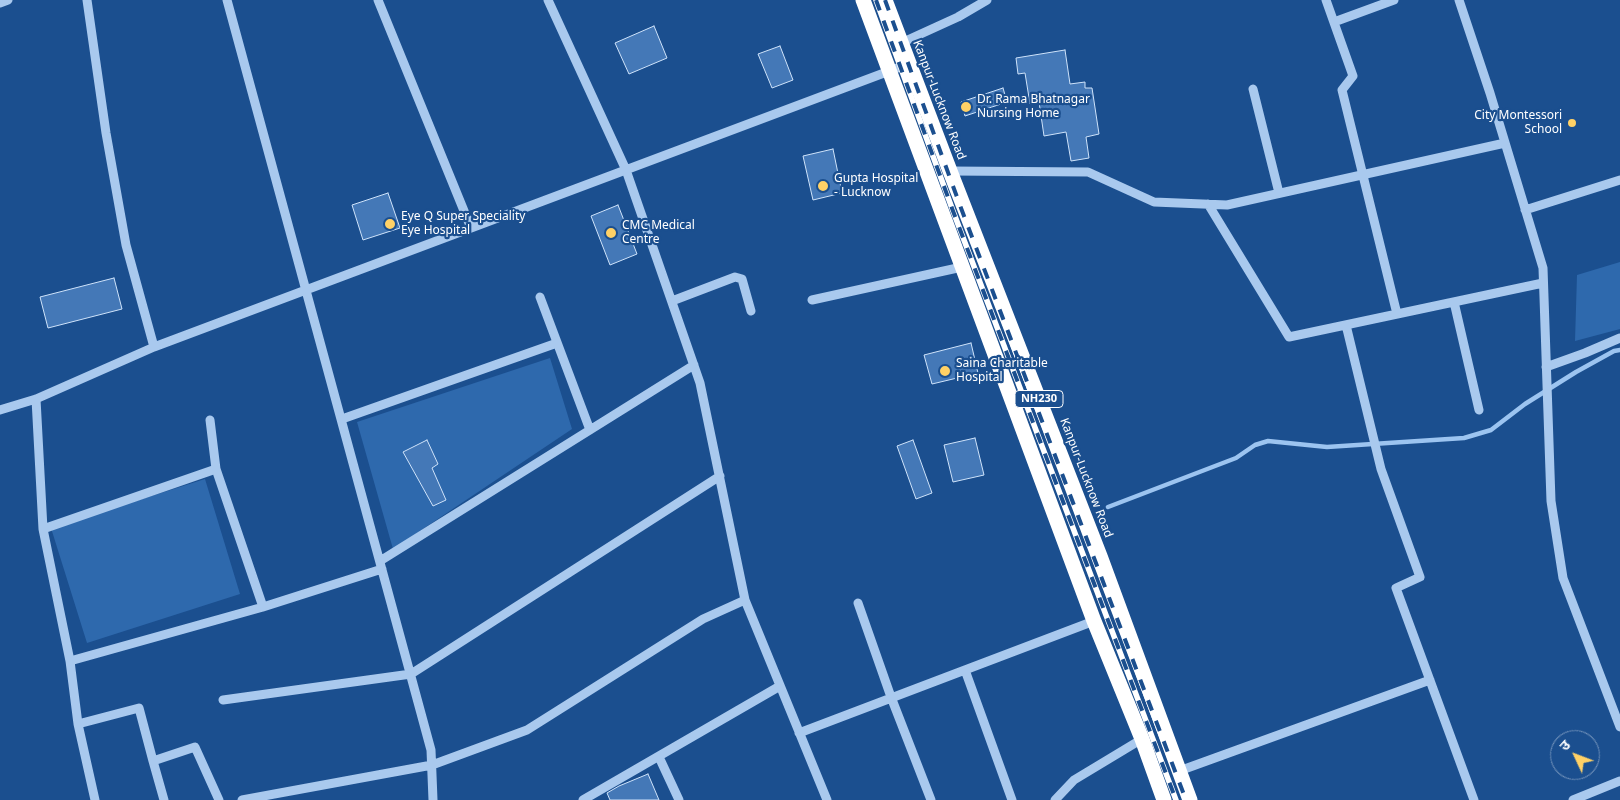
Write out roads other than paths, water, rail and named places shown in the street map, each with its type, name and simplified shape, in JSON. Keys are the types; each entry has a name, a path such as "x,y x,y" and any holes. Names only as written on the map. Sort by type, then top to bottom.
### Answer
{"highway":[{"name":"NH230","path":"863,0 1094,621 1142,739 1164,800"},
{"name":"Kanpur-Lucknow Road","path":"885,0 908,64 1100,556 1190,800"}],"street":[{"path":"0,3 8,0"},
{"path":"87,0 106,133 126,244 154,347"},
{"path":"227,0 431,750 433,800"},
{"path":"378,0 471,228"},
{"path":"548,0 626,170 672,301 700,383 745,600 827,800"},
{"path":"901,43 958,17 987,0"},
{"path":"1326,0 1353,76 1342,90 1397,314"},
{"path":"1334,22 1394,0"},
{"path":"1459,0 1543,268 1550,501 1563,578 1620,727"},
{"path":"0,410 36,399 154,347 908,64"},
{"path":"1253,89 1279,193"},
{"path":"950,171 1088,172 1154,202 1227,205 1505,143"},
{"path":"1525,210 1620,180"},
{"path":"1208,204 1289,337 1543,283"},
{"path":"812,300 962,267"},
{"path":"672,301 736,276 742,279 751,311"},
{"path":"540,297 590,430"},
{"path":"1454,302 1480,410"},
{"path":"1346,325 1381,469 1420,577 1396,588 1474,800"},
{"path":"1546,368 1620,338"},
{"path":"342,420 557,343"},
{"path":"70,660 263,607 381,565 694,365"},
{"path":"36,399 43,529 70,660 78,724 95,800"},
{"path":"210,420 216,469 263,607"},
{"path":"43,529 216,469"},
{"path":"223,700 411,674 720,476"},
{"path":"242,800 432,765 527,730 703,619 745,600"},
{"path":"858,603 891,697 931,800"},
{"path":"799,733 1094,621"},
{"path":"965,670 1012,800"},
{"path":"1178,771 1430,680"},
{"path":"583,800 780,686"},
{"path":"78,724 139,708 164,800"},
{"path":"1055,800 1074,780 1142,739"},
{"path":"153,761 195,747 219,800"},
{"path":"660,757 679,800"},
{"path":"1573,800 1620,781"}],"waterway":[{"path":"1108,507 1236,458 1255,445 1268,441 1327,447 1464,438 1491,430 1525,404 1576,372 1614,351 1620,350"}],"railway":[{"path":"876,0 953,211 1176,800"},
{"path":"885,0 961,208 1186,800"}],"place":[{"name":"Dr. Rama Bhatnagar Nursing Home","path":"966,107"},
{"name":"City Montessori School","path":"1572,123"},
{"name":"Gupta Hospital - Lucknow","path":"823,186"},
{"name":"Eye Q Super Speciality Eye Hospital","path":"390,224"},
{"name":"CMC Medical Centre","path":"611,233"},
{"name":"Saina Charitable Hospital","path":"945,371"}]}
